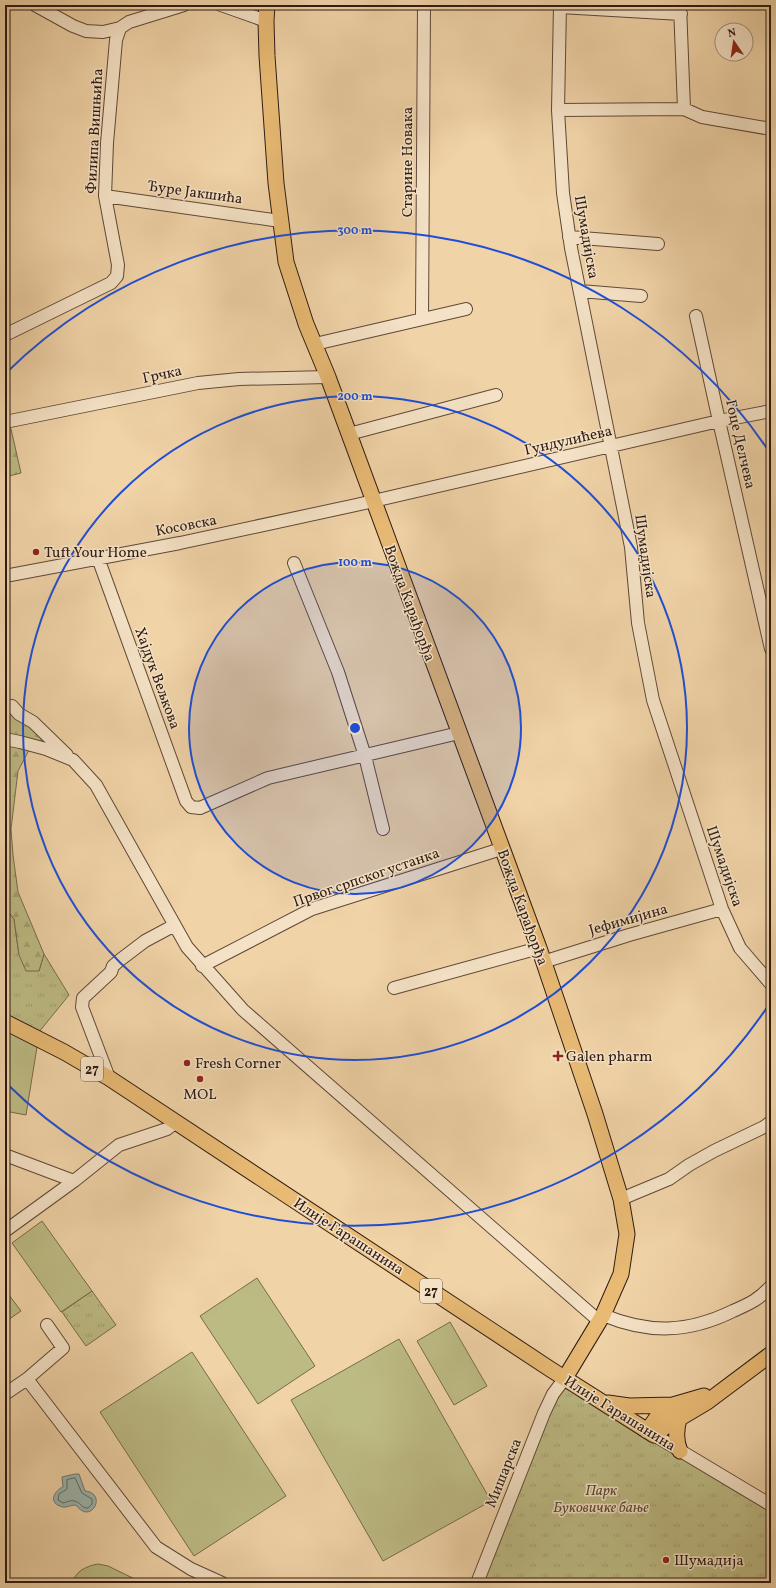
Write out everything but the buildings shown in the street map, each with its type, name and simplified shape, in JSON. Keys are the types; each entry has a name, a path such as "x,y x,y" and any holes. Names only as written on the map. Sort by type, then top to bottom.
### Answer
{"main road":[{"name":"Вожда Карађорђа","path":"267,5 267,56 280,221 286,262 306,324 328,377 541,955 595,1114 621,1199 627,1234 624,1260 617,1286 601,1318 565,1378"},
{"name":"Илије Гарашанина","path":"5,1022 64,1052 109,1078 651,1433"},
{"name":"27","path":"651,1433 658,1416 676,1412 700,1398 733,1384 771,1354"},
{"name":"27","path":"604,1403 676,1412"},
{"path":"676,1412 677,1445 680,1451"}],"street":[{"path":"35,5 73,26 86,31 103,32 120,28 129,22 184,5"},
{"path":"221,5 266,21"},
{"name":"Старине Новака","path":"422,318 424,5"},
{"path":"560,6 680,9 684,109"},
{"name":"Шумадијска","path":"560,6 558,110 563,193 569,237 631,547 638,623 653,700 722,909 740,948 771,984"},
{"name":"Филипа Вишњића","path":"5,335 111,283 116,276 118,265 105,196 107,143 115,47 120,28"},
{"path":"558,110 684,109 702,117 771,129"},
{"name":"Ђуре Јакшића","path":"105,196 280,221"},
{"path":"569,237 658,244"},
{"path":"580,291 641,296"},
{"path":"315,344 466,309"},
{"name":"Гоце Делчева","path":"696,316 771,648"},
{"name":"Грчка","path":"5,422 202,383 239,379 328,377"},
{"path":"349,434 496,396"},
{"name":"Гундулићева","path":"373,502 719,421 771,411"},
{"name":"Косовска","path":"5,576 180,543 373,502"},
{"name":"Хајдук Вељкова","path":"98,558 186,801 191,807 200,808 268,778 365,756"},
{"path":"294,563 338,672 365,756 383,829"},
{"path":"12,706 20,714 33,722 73,760 96,785 173,926 187,948 243,1010 601,1318 640,1326 666,1328 689,1327 721,1317 743,1307 762,1297 771,1286"},
{"path":"365,756 459,733"},
{"path":"5,739 46,749 73,760"},
{"name":"Првог српског устанка","path":"202,966 312,909 501,849"},
{"name":"Јефимијина","path":"394,988 629,934 722,909"},
{"path":"109,1078 82,1007 83,998 112,972 113,966 120,960 145,941 173,926"},
{"path":"5,1231 74,1181 119,1145 167,1129 176,1122"},
{"path":"621,1199 669,1179 714,1151 764,1127 771,1122"},
{"path":"5,1155 74,1181"},
{"path":"5,1394 27,1379 63,1348 47,1325"},
{"name":"Мишарска","path":"477,1583 544,1413 553,1394 565,1378"},
{"path":"27,1379 156,1547 191,1569 222,1583"},
{"name":"Илије Гарашанина","path":"651,1433 771,1505"}],"green space":[{"path":"5,429 11,429 21,473 5,477"},
{"path":"5,703 15,714 35,730 42,742 29,750 18,771 11,829 18,892 44,954 39,971 26,971 19,955 14,919 5,908"},
{"path":"5,908 14,919 19,955 39,971 44,954 69,995 39,1032 5,1015"},
{"path":"5,1030 37,1047 26,1115 5,1111"},
{"path":"42,1221 92,1291 61,1312 12,1243"},
{"path":"257,1278 315,1366 258,1404 200,1316"},
{"path":"6,1291 21,1311 5,1322 5,1292"},
{"path":"92,1291 116,1325 86,1346 62,1312"},
{"path":"450,1322 487,1386 454,1405 417,1341"},
{"path":"399,1339 491,1501 383,1561 291,1400"},
{"path":"192,1352 286,1496 194,1556 100,1412"},
{"name":"Парк Буковичке бање","path":"565,1378 771,1504 771,1583 478,1583"},
{"path":"98,1564 108,1566 143,1583 72,1583 79,1572 89,1566"}],"water":[{"path":"79,1474 85,1491 92,1493 95,1497 95,1507 87,1512 82,1511 76,1505 62,1507 54,1502 55,1493 63,1487 62,1477"}],"place":[{"name":"Tuft Your Home","path":"36,552"},
{"name":"Galen pharm","path":"558,1056"},
{"name":"Fresh Corner","path":"187,1063"},
{"name":"MOL","path":"200,1079"},
{"name":"Шумадија","path":"666,1560"}]}
